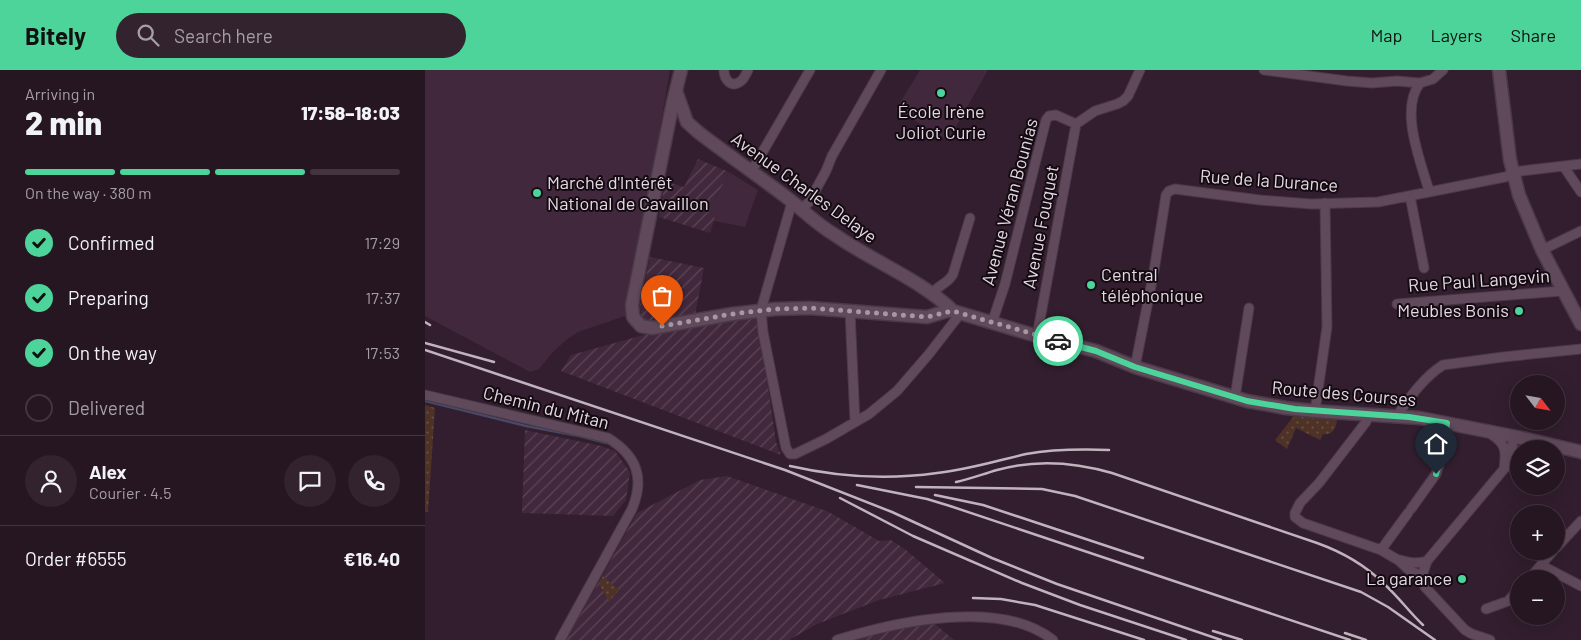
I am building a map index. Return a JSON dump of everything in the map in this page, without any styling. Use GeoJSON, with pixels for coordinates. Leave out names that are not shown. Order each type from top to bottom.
{"type":"FeatureCollection","features":[{"type":"Feature","properties":{"kind":"street"},"geometry":{"type":"LineString","coordinates":[[673,70],[672,82],[675,96],[687,122]]}},
{"type":"Feature","properties":{"kind":"street"},"geometry":{"type":"LineString","coordinates":[[681,70],[632,305],[635,321],[641,326],[652,328],[761,310],[810,308],[927,317],[935,314],[957,312]]}},
{"type":"Feature","properties":{"kind":"street"},"geometry":{"type":"LineString","coordinates":[[724,70],[726,80],[731,84],[735,84],[740,82],[749,70]]}},
{"type":"Feature","properties":{"kind":"street"},"geometry":{"type":"LineString","coordinates":[[751,172],[810,70]]}},
{"type":"Feature","properties":{"kind":"street"},"geometry":{"type":"LineString","coordinates":[[881,70],[832,156],[809,202],[807,205],[796,205],[761,310],[763,332],[788,452],[792,454],[827,439],[869,414],[897,391],[929,354],[957,312]]}},
{"type":"Feature","properties":{"kind":"street"},"geometry":{"type":"LineString","coordinates":[[1076,124],[1095,110],[1123,101],[1128,96],[1140,70]]}},
{"type":"Feature","properties":{"kind":"street"},"geometry":{"type":"LineString","coordinates":[[1264,70],[1372,83],[1397,81],[1421,83],[1433,79],[1443,70]]}},
{"type":"Feature","properties":{"kind":"street"},"geometry":{"type":"LineString","coordinates":[[1499,70],[1504,120],[1513,174],[1519,196],[1542,250],[1581,324]]}},
{"type":"Feature","properties":{"kind":"street"},"geometry":{"type":"LineString","coordinates":[[1421,83],[1413,96],[1411,120],[1429,191]]}},
{"type":"Feature","properties":{"kind":"street","name":"Avenue Véran Bounias"},"geometry":{"type":"LineString","coordinates":[[992,323],[1005,284],[1046,120],[1049,116],[1056,115],[1076,124]]}},
{"type":"Feature","properties":{"kind":"street","name":"Avenue Charles Delaye"},"geometry":{"type":"LineString","coordinates":[[670,117],[687,122],[834,235],[936,296],[957,312]]}},
{"type":"Feature","properties":{"kind":"street","name":"Avenue Fouquet"},"geometry":{"type":"LineString","coordinates":[[1037,336],[1076,124]]}},
{"type":"Feature","properties":{"kind":"street","name":"Rue de la Durance"},"geometry":{"type":"LineString","coordinates":[[1135,367],[1154,271],[1166,195],[1169,191],[1175,189],[1260,200],[1325,203],[1379,202],[1521,171],[1581,164]]}},
{"type":"Feature","properties":{"kind":"street"},"geometry":{"type":"LineString","coordinates":[[1564,167],[1581,192]]}},
{"type":"Feature","properties":{"kind":"street"},"geometry":{"type":"LineString","coordinates":[[1410,196],[1424,268]]}},
{"type":"Feature","properties":{"kind":"street"},"geometry":{"type":"LineString","coordinates":[[1315,411],[1327,327],[1325,203]]}},
{"type":"Feature","properties":{"kind":"street"},"geometry":{"type":"LineString","coordinates":[[935,314],[940,307],[936,296],[941,284],[950,280],[953,274],[970,218]]}},
{"type":"Feature","properties":{"kind":"street"},"geometry":{"type":"LineString","coordinates":[[1542,250],[1581,231]]}},
{"type":"Feature","properties":{"kind":"street","name":"Rue Paul Langevin"},"geometry":{"type":"LineString","coordinates":[[1397,304],[1562,291]]}},
{"type":"Feature","properties":{"kind":"street"},"geometry":{"type":"LineString","coordinates":[[1235,397],[1249,308]]}},
{"type":"Feature","properties":{"kind":"street"},"geometry":{"type":"LineString","coordinates":[[850,311],[855,422]]}},
{"type":"Feature","properties":{"kind":"street","name":"Route des Courses"},"geometry":{"type":"LineString","coordinates":[[957,312],[1096,351],[1135,367],[1235,397],[1272,405],[1315,411],[1397,416],[1447,423],[1529,440]]}},
{"type":"Feature","properties":{"kind":"street"},"geometry":{"type":"LineString","coordinates":[[1397,416],[1425,381],[1436,369],[1443,365],[1581,349]]}},
{"type":"Feature","properties":{"kind":"street","name":"Chemin du Mitan"},"geometry":{"type":"LineString","coordinates":[[425,395],[608,438],[628,454],[638,477],[638,489],[632,509],[560,640]]}},
{"type":"Feature","properties":{"kind":"street"},"geometry":{"type":"LineString","coordinates":[[1369,414],[1366,422],[1319,483],[1300,503],[1295,513],[1295,518],[1303,523],[1381,550],[1398,560],[1409,570],[1422,576]]}},
{"type":"Feature","properties":{"kind":"street"},"geometry":{"type":"LineString","coordinates":[[1381,550],[1436,474],[1443,452],[1447,423]]}},
{"type":"Feature","properties":{"kind":"street"},"geometry":{"type":"LineString","coordinates":[[1486,431],[1501,440],[1505,449],[1506,467]]}},
{"type":"Feature","properties":{"kind":"street"},"geometry":{"type":"LineString","coordinates":[[1506,467],[1511,452],[1513,436]]}},
{"type":"Feature","properties":{"kind":"street","name":"Route des Courses"},"geometry":{"type":"LineString","coordinates":[[1565,448],[1581,452]]}},
{"type":"Feature","properties":{"kind":"street"},"geometry":{"type":"LineString","coordinates":[[1490,640],[1472,634],[1458,624],[1425,588],[1422,576],[1427,561],[1510,462]]}},
{"type":"Feature","properties":{"kind":"street"},"geometry":{"type":"LineString","coordinates":[[1565,538],[1581,521]]}},
{"type":"Feature","properties":{"kind":"street"},"geometry":{"type":"LineString","coordinates":[[1398,560],[1409,563],[1427,561]]}},
{"type":"Feature","properties":{"kind":"street"},"geometry":{"type":"LineString","coordinates":[[1537,570],[1545,560]]}},
{"type":"Feature","properties":{"kind":"street"},"geometry":{"type":"LineString","coordinates":[[1541,565],[1581,586]]}},
{"type":"Feature","properties":{"kind":"street"},"geometry":{"type":"LineString","coordinates":[[1486,609],[1510,599]]}},
{"type":"Feature","properties":{"kind":"street"},"geometry":{"type":"LineString","coordinates":[[837,640],[866,631],[939,617],[978,617],[1022,623],[1035,628],[1053,640]]}},
{"type":"Feature","properties":{"kind":"shaded area","name":"Marché d'Intérêt National de Cavaillon"},"geometry":{"type":"Polygon","coordinates":[[[425,70],[670,70],[628,315],[578,332],[552,353],[539,369],[530,372],[425,316],[425,70]]]}},
{"type":"Feature","properties":{"kind":"shaded area","name":"École Irène Joliot Curie"},"geometry":{"type":"Polygon","coordinates":[[[920,70],[988,70],[948,141],[896,109],[920,70]]]}},
{"type":"Feature","properties":{"kind":"shaded area"},"geometry":{"type":"Polygon","coordinates":[[[698,159],[729,172],[709,212],[715,217],[710,233],[659,217],[665,181],[684,187],[698,159]]]}},
{"type":"Feature","properties":{"kind":"shaded area"},"geometry":{"type":"Polygon","coordinates":[[[729,172],[758,190],[745,227],[714,221],[715,217],[709,212],[729,172]]]}},
{"type":"Feature","properties":{"kind":"shaded area"},"geometry":{"type":"Polygon","coordinates":[[[650,257],[704,268],[695,315],[654,323],[641,317],[640,306],[650,257]]]}},
{"type":"Feature","properties":{"kind":"shaded area"},"geometry":{"type":"Polygon","coordinates":[[[758,316],[776,442],[781,455],[561,371],[571,355],[647,334],[758,316]]]}},
{"type":"Feature","properties":{"kind":"shaded area"},"geometry":{"type":"Polygon","coordinates":[[[425,405],[435,408],[428,512],[425,512],[425,405]]]}},
{"type":"Feature","properties":{"kind":"shaded area"},"geometry":{"type":"Polygon","coordinates":[[[1294,416],[1337,419],[1332,433],[1323,434],[1320,440],[1296,428],[1287,449],[1275,440],[1294,416]]]}},
{"type":"Feature","properties":{"kind":"shaded area"},"geometry":{"type":"Polygon","coordinates":[[[525,430],[601,446],[615,451],[630,472],[626,500],[613,516],[522,513],[525,430]]]}},
{"type":"Feature","properties":{"kind":"shaded area"},"geometry":{"type":"Polygon","coordinates":[[[727,476],[829,512],[879,541],[891,540],[906,550],[945,583],[879,600],[817,624],[789,640],[564,640],[582,612],[637,513],[700,480],[727,476]]]}},
{"type":"Feature","properties":{"kind":"shaded area"},"geometry":{"type":"Polygon","coordinates":[[[603,576],[619,590],[609,602],[599,584],[603,576]]]}},
{"type":"Feature","properties":{"kind":"shaded area"},"geometry":{"type":"Polygon","coordinates":[[[935,624],[954,640],[854,640],[877,633],[935,624]]]}},
{"type":"Feature","properties":{"kind":"waterway"},"geometry":{"type":"LineString","coordinates":[[425,401],[526,426],[607,443]]}},
{"type":"Feature","properties":{"kind":"railway"},"geometry":{"type":"LineString","coordinates":[[425,322],[430,325]]}},
{"type":"Feature","properties":{"kind":"railway"},"geometry":{"type":"LineString","coordinates":[[425,343],[494,362]]}},
{"type":"Feature","properties":{"kind":"railway"},"geometry":{"type":"LineString","coordinates":[[425,350],[785,470],[892,512],[992,558],[1057,584],[1221,640]]}},
{"type":"Feature","properties":{"kind":"railway"},"geometry":{"type":"LineString","coordinates":[[790,466],[826,473],[882,477],[948,472],[1036,452],[1109,450]]}},
{"type":"Feature","properties":{"kind":"railway"},"geometry":{"type":"LineString","coordinates":[[956,482],[997,470],[1041,463],[1069,464],[1112,473],[1335,550],[1360,564],[1376,576],[1423,625]]}},
{"type":"Feature","properties":{"kind":"railway"},"geometry":{"type":"LineString","coordinates":[[857,485],[927,499],[950,506],[1350,640]]}},
{"type":"Feature","properties":{"kind":"railway"},"geometry":{"type":"LineString","coordinates":[[916,487],[1042,489],[1075,496],[1361,592],[1388,607],[1435,640]]}},
{"type":"Feature","properties":{"kind":"railway"},"geometry":{"type":"LineString","coordinates":[[935,495],[983,505],[1143,558]]}},
{"type":"Feature","properties":{"kind":"railway"},"geometry":{"type":"LineString","coordinates":[[840,498],[913,536],[1022,583],[1080,605],[1186,640]]}},
{"type":"Feature","properties":{"kind":"railway"},"geometry":{"type":"LineString","coordinates":[[973,598],[1001,599],[1035,605],[1144,640]]}},
{"type":"Feature","properties":{"kind":"railway"},"geometry":{"type":"LineString","coordinates":[[1213,631],[1242,640]]}},
{"type":"Feature","properties":{"kind":"railway"},"geometry":{"type":"LineString","coordinates":[[1345,633],[1366,640]]}},
{"type":"Feature","properties":{"kind":"way so far"},"geometry":{"type":"LineString","coordinates":[[662,326],[775,309],[810,308],[927,317],[953,311],[1058,341]]}},
{"type":"Feature","properties":{"kind":"place","name":"École Irène Joliot Curie"},"geometry":{"type":"Point","coordinates":[941,93]}},
{"type":"Feature","properties":{"kind":"place","name":"Marché d'Intérêt National de Cavaillon"},"geometry":{"type":"Point","coordinates":[537,193]}},
{"type":"Feature","properties":{"kind":"place","name":"Central téléphonique"},"geometry":{"type":"Point","coordinates":[1091,285]}},
{"type":"Feature","properties":{"kind":"place","name":"Meubles Bonis"},"geometry":{"type":"Point","coordinates":[1519,311]}},
{"type":"Feature","properties":{"kind":"place","name":"La garance"},"geometry":{"type":"Point","coordinates":[1462,579]}},
{"type":"Feature","properties":{"kind":"route"},"geometry":{"type":"LineString","coordinates":[[1058,341],[1096,351],[1135,367],[1247,401],[1295,409],[1421,418],[1447,423],[1443,452],[1436,474]]}}]}
